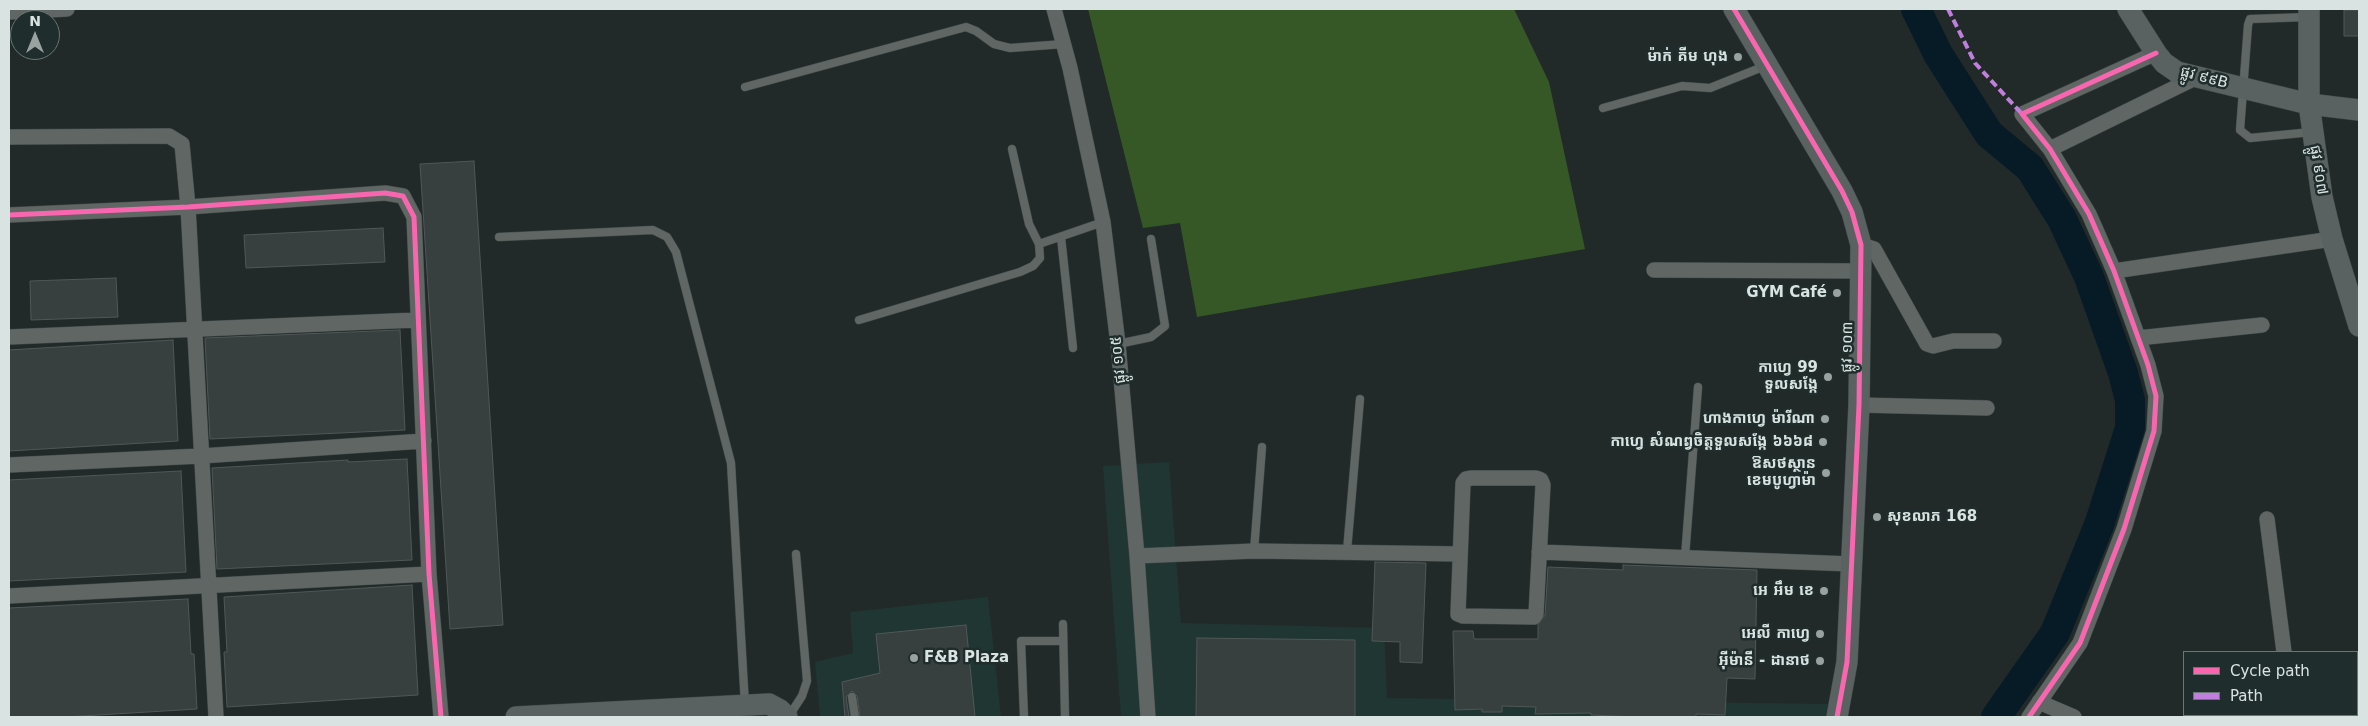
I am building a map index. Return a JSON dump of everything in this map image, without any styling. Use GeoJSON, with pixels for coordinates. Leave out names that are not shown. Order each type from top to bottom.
{"type":"FeatureCollection","features":[{"type":"Feature","properties":{"kind":"street"},"geometry":{"type":"LineString","coordinates":[[9,12],[68,9]]}},
{"type":"Feature","properties":{"kind":"street","name":"ផ្លូវ ១០៥"},"geometry":{"type":"LineString","coordinates":[[1054,9],[1064,44],[1103,222],[1118,344],[1137,556],[1148,717]]}},
{"type":"Feature","properties":{"kind":"street","name":"ផ្លូវ ១០៣"},"geometry":{"type":"LineString","coordinates":[[1734,9],[1842,191],[1852,212],[1861,245],[1859,405],[1847,662],[1837,717]]}},
{"type":"Feature","properties":{"kind":"street","name":"ផ្លូវ ៩៩B"},"geometry":{"type":"LineString","coordinates":[[2128,9],[2156,53],[2164,63],[2177,72],[2195,78],[2309,104],[2359,110]]}},
{"type":"Feature","properties":{"kind":"street","name":"ផ្លូវ ៩០៧"},"geometry":{"type":"LineString","coordinates":[[2309,13],[2309,104],[2322,197],[2332,239],[2359,326]]}},
{"type":"Feature","properties":{"kind":"street"},"geometry":{"type":"LineString","coordinates":[[2029,717],[2080,643],[2124,529],[2154,431],[2156,396],[2114,271],[2089,214],[2050,149],[2022,114],[2156,53]]}},
{"type":"Feature","properties":{"kind":"street"},"geometry":{"type":"LineString","coordinates":[[2050,149],[2195,78]]}},
{"type":"Feature","properties":{"kind":"street"},"geometry":{"type":"LineString","coordinates":[[9,137],[169,136],[182,144],[188,208],[216,717]]}},
{"type":"Feature","properties":{"kind":"street"},"geometry":{"type":"LineString","coordinates":[[9,215],[188,208],[385,193],[402,196],[414,217],[429,574],[441,717]]}},
{"type":"Feature","properties":{"kind":"street"},"geometry":{"type":"LineString","coordinates":[[2114,271],[2332,239]]}},
{"type":"Feature","properties":{"kind":"street"},"geometry":{"type":"LineString","coordinates":[[1861,245],[1874,249],[1927,344],[1934,346],[1953,341],[1994,340]]}},
{"type":"Feature","properties":{"kind":"street"},"geometry":{"type":"LineString","coordinates":[[1654,270],[1861,271]]}},
{"type":"Feature","properties":{"kind":"street"},"geometry":{"type":"LineString","coordinates":[[9,337],[417,320]]}},
{"type":"Feature","properties":{"kind":"street"},"geometry":{"type":"LineString","coordinates":[[2138,338],[2262,325]]}},
{"type":"Feature","properties":{"kind":"street"},"geometry":{"type":"LineString","coordinates":[[1859,405],[1988,408]]}},
{"type":"Feature","properties":{"kind":"street"},"geometry":{"type":"LineString","coordinates":[[9,465],[201,456],[424,441]]}},
{"type":"Feature","properties":{"kind":"street"},"geometry":{"type":"LineString","coordinates":[[1536,478],[1541,480],[1543,485],[1539,552],[1536,614],[1534,617],[1528,619],[1463,616],[1458,614],[1463,483],[1466,479],[1536,478]]}},
{"type":"Feature","properties":{"kind":"street"},"geometry":{"type":"LineString","coordinates":[[2267,519],[2284,651]]}},
{"type":"Feature","properties":{"kind":"street"},"geometry":{"type":"LineString","coordinates":[[1137,556],[1254,551],[1460,554]]}},
{"type":"Feature","properties":{"kind":"street"},"geometry":{"type":"LineString","coordinates":[[1539,552],[1851,564]]}},
{"type":"Feature","properties":{"kind":"street"},"geometry":{"type":"LineString","coordinates":[[9,596],[429,574]]}},
{"type":"Feature","properties":{"kind":"street"},"geometry":{"type":"LineString","coordinates":[[2039,702],[2074,717]]}},
{"type":"Feature","properties":{"kind":"street"},"geometry":{"type":"LineString","coordinates":[[516,717],[769,704],[780,710],[787,717]]}},
{"type":"Feature","properties":{"kind":"lane"},"geometry":{"type":"LineString","coordinates":[[2309,13],[2250,19],[2240,130],[2250,138],[2312,132]]}},
{"type":"Feature","properties":{"kind":"lane"},"geometry":{"type":"LineString","coordinates":[[745,87],[966,27],[976,31],[994,44],[1010,48],[1064,44]]}},
{"type":"Feature","properties":{"kind":"lane"},"geometry":{"type":"LineString","coordinates":[[1603,108],[1682,86],[1710,88],[1767,65]]}},
{"type":"Feature","properties":{"kind":"lane"},"geometry":{"type":"LineString","coordinates":[[859,320],[1020,272],[1033,266],[1040,258],[1039,244],[1029,224],[1012,149]]}},
{"type":"Feature","properties":{"kind":"lane"},"geometry":{"type":"LineString","coordinates":[[1039,244],[1103,222]]}},
{"type":"Feature","properties":{"kind":"lane"},"geometry":{"type":"LineString","coordinates":[[499,236],[653,230],[667,236],[676,252],[731,463],[745,705]]}},
{"type":"Feature","properties":{"kind":"lane"},"geometry":{"type":"LineString","coordinates":[[1061,237],[1073,348]]}},
{"type":"Feature","properties":{"kind":"lane"},"geometry":{"type":"LineString","coordinates":[[1118,344],[1152,337],[1165,326],[1152,239]]}},
{"type":"Feature","properties":{"kind":"lane"},"geometry":{"type":"LineString","coordinates":[[1685,557],[1698,387]]}},
{"type":"Feature","properties":{"kind":"lane"},"geometry":{"type":"LineString","coordinates":[[1348,551],[1360,399]]}},
{"type":"Feature","properties":{"kind":"lane"},"geometry":{"type":"LineString","coordinates":[[1254,551],[1262,446]]}},
{"type":"Feature","properties":{"kind":"lane"},"geometry":{"type":"LineString","coordinates":[[787,717],[802,696],[807,681],[796,554]]}},
{"type":"Feature","properties":{"kind":"lane"},"geometry":{"type":"LineString","coordinates":[[1063,624],[1065,717]]}},
{"type":"Feature","properties":{"kind":"lane"},"geometry":{"type":"LineString","coordinates":[[1024,717],[1021,641],[1063,641]]}},
{"type":"Feature","properties":{"kind":"lane"},"geometry":{"type":"LineString","coordinates":[[852,697],[855,717]]}},
{"type":"Feature","properties":{"kind":"shaded area"},"geometry":{"type":"Polygon","coordinates":[[[1169,462],[1181,623],[1384,628],[1387,698],[1828,704],[1826,717],[1121,717],[1103,466],[1169,462]]]}},
{"type":"Feature","properties":{"kind":"shaded area","name":"F&B Plaza"},"geometry":{"type":"Polygon","coordinates":[[[988,597],[1001,717],[820,717],[815,662],[853,653],[850,612],[988,597]]]}},
{"type":"Feature","properties":{"kind":"green space"},"geometry":{"type":"Polygon","coordinates":[[[1088,9],[1514,9],[1549,82],[1585,249],[1197,317],[1180,223],[1143,228],[1088,9]]]}},
{"type":"Feature","properties":{"kind":"building"},"geometry":{"type":"Polygon","coordinates":[[[2344,10],[2359,10],[2359,36],[2344,36],[2344,10]]]}},
{"type":"Feature","properties":{"kind":"building"},"geometry":{"type":"Polygon","coordinates":[[[474,161],[503,625],[450,629],[420,164],[474,161]]]}},
{"type":"Feature","properties":{"kind":"building"},"geometry":{"type":"Polygon","coordinates":[[[383,228],[385,262],[246,268],[244,235],[383,228]]]}},
{"type":"Feature","properties":{"kind":"building"},"geometry":{"type":"Polygon","coordinates":[[[116,278],[118,317],[31,320],[30,281],[116,278]]]}},
{"type":"Feature","properties":{"kind":"building"},"geometry":{"type":"Polygon","coordinates":[[[400,330],[405,430],[210,439],[205,338],[400,330]]]}},
{"type":"Feature","properties":{"kind":"building"},"geometry":{"type":"Polygon","coordinates":[[[173,340],[178,441],[9,451],[9,350],[173,340]]]}},
{"type":"Feature","properties":{"kind":"building"},"geometry":{"type":"Polygon","coordinates":[[[407,459],[412,560],[217,569],[212,468],[348,460],[348,462],[407,459]]]}},
{"type":"Feature","properties":{"kind":"building"},"geometry":{"type":"Polygon","coordinates":[[[181,471],[186,572],[9,581],[9,480],[181,471]]]}},
{"type":"Feature","properties":{"kind":"building"},"geometry":{"type":"Polygon","coordinates":[[[1375,562],[1426,563],[1422,663],[1400,662],[1400,642],[1372,641],[1375,562]]]}},
{"type":"Feature","properties":{"kind":"building"},"geometry":{"type":"Polygon","coordinates":[[[1623,565],[1757,570],[1755,679],[1727,678],[1725,715],[1696,714],[1696,717],[1637,717],[1591,715],[1591,713],[1535,714],[1536,707],[1502,706],[1502,712],[1482,712],[1482,709],[1455,710],[1453,631],[1473,631],[1474,639],[1538,639],[1538,625],[1545,615],[1548,567],[1623,570],[1623,565]]]}},
{"type":"Feature","properties":{"kind":"building"},"geometry":{"type":"Polygon","coordinates":[[[412,585],[418,695],[227,707],[224,597],[412,585]]]}},
{"type":"Feature","properties":{"kind":"building"},"geometry":{"type":"Polygon","coordinates":[[[188,599],[197,709],[65,717],[9,717],[9,608],[188,599]]]}},
{"type":"Feature","properties":{"kind":"building"},"geometry":{"type":"Polygon","coordinates":[[[966,625],[975,717],[860,717],[857,696],[852,691],[846,697],[849,717],[845,717],[842,682],[880,673],[876,634],[966,625]]]}},
{"type":"Feature","properties":{"kind":"building"},"geometry":{"type":"Polygon","coordinates":[[[1197,638],[1355,640],[1355,717],[1196,717],[1197,638]]]}},
{"type":"Feature","properties":{"kind":"waterway"},"geometry":{"type":"LineString","coordinates":[[1916,9],[1938,54],[1989,134],[2030,168],[2062,219],[2089,277],[2123,373],[2130,400],[2130,428],[2099,525],[2055,633],[1996,717]]}},
{"type":"Feature","properties":{"kind":"marked path"},"geometry":{"type":"LineString","coordinates":[[1948,9],[1975,63],[2022,114]]}},
{"type":"Feature","properties":{"kind":"cycle path"},"geometry":{"type":"LineString","coordinates":[[1734,9],[1842,191],[1852,212],[1861,245],[1859,405],[1847,662],[1837,717]]}},
{"type":"Feature","properties":{"kind":"cycle path"},"geometry":{"type":"LineString","coordinates":[[2029,717],[2080,643],[2124,529],[2154,431],[2156,396],[2148,365],[2114,271],[2089,214],[2050,149],[2022,114],[2156,53]]}},
{"type":"Feature","properties":{"kind":"cycle path"},"geometry":{"type":"LineString","coordinates":[[9,215],[188,207],[385,193],[403,196],[414,217],[429,574],[441,717]]}},
{"type":"Feature","properties":{"kind":"place","name":"ម៉ាក់ គីម ហុង"},"geometry":{"type":"Point","coordinates":[1738,57]}},
{"type":"Feature","properties":{"kind":"place","name":"GYM Café"},"geometry":{"type":"Point","coordinates":[1837,293]}},
{"type":"Feature","properties":{"kind":"place","name":"កាហ្វេ 99 ទួលសង្កែ"},"geometry":{"type":"Point","coordinates":[1828,377]}},
{"type":"Feature","properties":{"kind":"place","name":"ហាងកាហ្វេ ម៉ារីណា"},"geometry":{"type":"Point","coordinates":[1825,419]}},
{"type":"Feature","properties":{"kind":"place","name":"កាហ្វេ សំណព្វចិត្តទួលសង្កែ ៦៦៦៨"},"geometry":{"type":"Point","coordinates":[1823,442]}},
{"type":"Feature","properties":{"kind":"place","name":"ឱសថស្ថាន ខេមបូហ្វាម៉ា"},"geometry":{"type":"Point","coordinates":[1826,473]}},
{"type":"Feature","properties":{"kind":"place","name":"សុខលាភ 168"},"geometry":{"type":"Point","coordinates":[1877,517]}},
{"type":"Feature","properties":{"kind":"place","name":"អេ អឹម ខេ"},"geometry":{"type":"Point","coordinates":[1824,591]}},
{"type":"Feature","properties":{"kind":"place","name":"អេលី កាហ្វេ"},"geometry":{"type":"Point","coordinates":[1820,634]}},
{"type":"Feature","properties":{"kind":"place","name":"F&B Plaza"},"geometry":{"type":"Point","coordinates":[914,658]}},
{"type":"Feature","properties":{"kind":"place","name":"អ៊ីម៉ានី - ដានាថ"},"geometry":{"type":"Point","coordinates":[1820,661]}}]}
